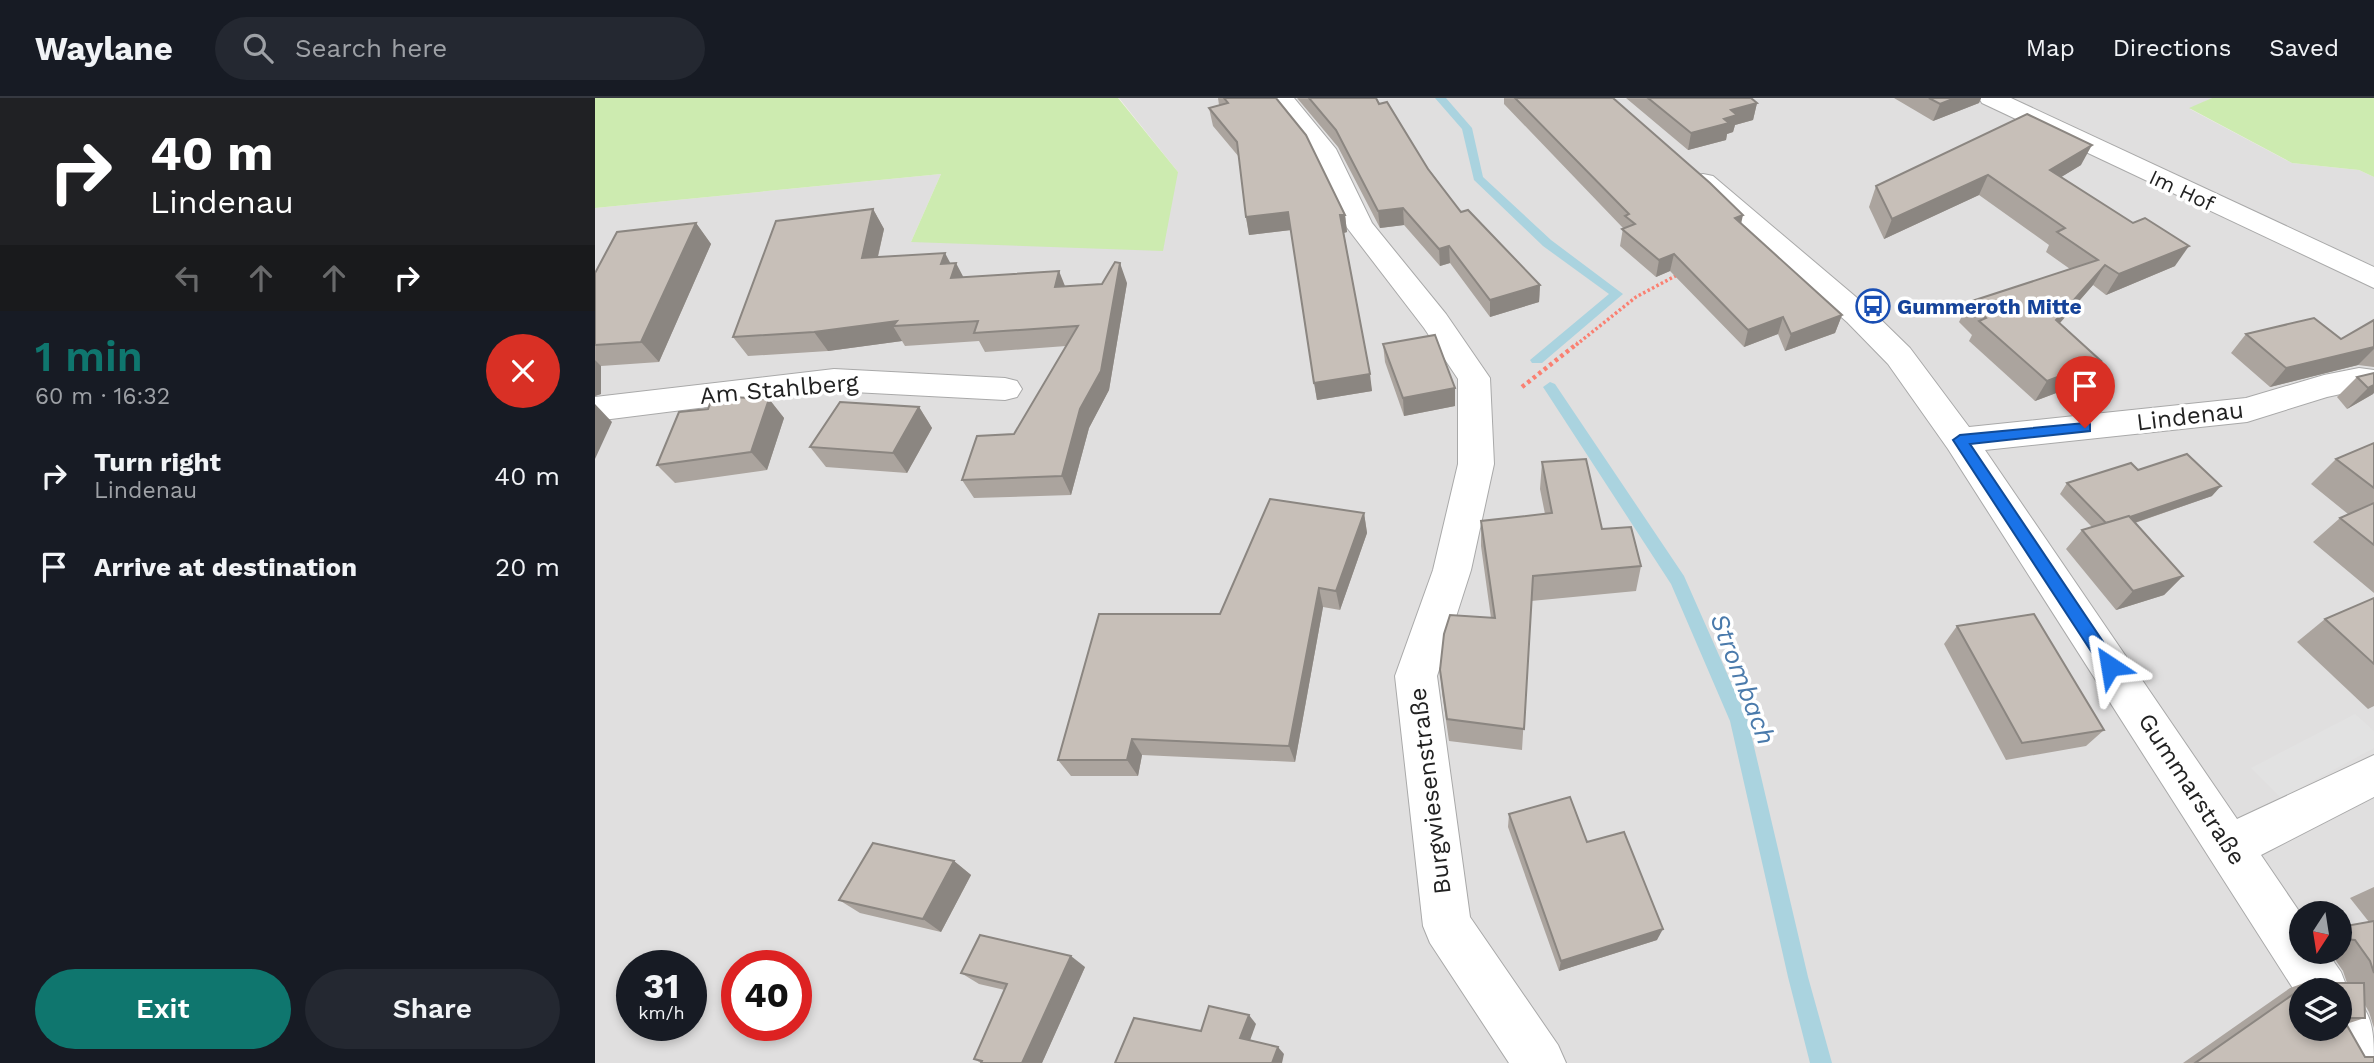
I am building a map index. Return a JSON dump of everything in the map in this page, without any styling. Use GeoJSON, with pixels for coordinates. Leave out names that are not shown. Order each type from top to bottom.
{"type":"FeatureCollection","features":[{"type":"Feature","properties":{"kind":"street","name":"Burgwiesenstraße"},"geometry":{"type":"LineString","coordinates":[[1282,98],[1322,149],[1359,225],[1435,321],[1474,378],[1476,464],[1452,570],[1416,676],[1447,926],[1541,1063]]}},
{"type":"Feature","properties":{"kind":"street","name":"Im Hof"},"geometry":{"type":"LineString","coordinates":[[1991,98],[2374,279]]}},
{"type":"Feature","properties":{"kind":"street","name":"Gummarstraße"},"geometry":{"type":"LineString","coordinates":[[1678,160],[1858,315],[1899,356],[1960,440],[2315,978]]}},
{"type":"Feature","properties":{"kind":"street","name":"Lindenau"},"geometry":{"type":"LineString","coordinates":[[1960,440],[2247,410],[2324,386],[2359,379],[2374,381]]}},
{"type":"Feature","properties":{"kind":"street","name":"Am Stahlberg"},"geometry":{"type":"LineString","coordinates":[[595,409],[834,380],[1005,389]]}},
{"type":"Feature","properties":{"kind":"street"},"geometry":{"type":"LineString","coordinates":[[2230,846],[2374,775]]}},
{"type":"Feature","properties":{"kind":"street"},"geometry":{"type":"LineString","coordinates":[[2352,1036],[2369,1063]]}},
{"type":"Feature","properties":{"kind":"path"},"geometry":{"type":"LineString","coordinates":[[1522,387],[1634,297],[1658,282],[1683,272]]}},
{"type":"Feature","properties":{"kind":"shaded area"},"geometry":{"type":"Polygon","coordinates":[[[1119,98],[2212,98],[2190,109],[2292,163],[2359,170],[2374,177],[2374,1063],[595,1063],[595,208],[941,174],[911,242],[1178,172],[1119,98]]]}},
{"type":"Feature","properties":{"kind":"shaded area"},"geometry":{"type":"Polygon","coordinates":[[[2355,714],[2374,731],[2374,748],[2281,798],[2251,768],[2355,714]]]}},
{"type":"Feature","properties":{"kind":"green space"},"geometry":{"type":"Polygon","coordinates":[[[595,98],[1118,98],[1178,172],[1163,251],[911,242],[941,174],[595,208],[595,98]]]}},
{"type":"Feature","properties":{"kind":"green space"},"geometry":{"type":"Polygon","coordinates":[[[2212,98],[2374,98],[2374,177],[2359,170],[2292,163],[2189,108],[2212,98]]]}},
{"type":"Feature","properties":{"kind":"building"},"geometry":{"type":"Polygon","coordinates":[[[1224,98],[1276,98],[1306,135],[1345,215],[1340,215],[1370,374],[1314,383],[1288,212],[1246,217],[1237,142],[1209,108],[1228,103],[1224,98]]]}},
{"type":"Feature","properties":{"kind":"building"},"geometry":{"type":"Polygon","coordinates":[[[1309,98],[1376,98],[1379,104],[1387,102],[1428,169],[1461,212],[1468,210],[1540,285],[1490,300],[1449,246],[1439,249],[1403,208],[1378,211],[1336,130],[1309,98]]]}},
{"type":"Feature","properties":{"kind":"building"},"geometry":{"type":"Polygon","coordinates":[[[1515,98],[1613,98],[1710,183],[1743,215],[1735,218],[1842,315],[1791,334],[1783,317],[1748,330],[1674,254],[1659,260],[1622,229],[1635,224],[1625,216],[1629,214],[1515,98]]]}},
{"type":"Feature","properties":{"kind":"building"},"geometry":{"type":"Polygon","coordinates":[[[1648,98],[1751,98],[1757,103],[1731,110],[1737,115],[1724,119],[1729,123],[1691,133],[1648,98]]]}},
{"type":"Feature","properties":{"kind":"building"},"geometry":{"type":"Polygon","coordinates":[[[1929,98],[1955,98],[1940,104],[1929,98]]]}},
{"type":"Feature","properties":{"kind":"building"},"geometry":{"type":"Polygon","coordinates":[[[2027,114],[2092,145],[2050,170],[2133,223],[2145,218],[2189,246],[2119,274],[2105,265],[2056,320],[2101,361],[2047,381],[1979,321],[1986,318],[1969,302],[2098,260],[2057,232],[2065,228],[1988,175],[1892,219],[1876,186],[2027,114]]]}},
{"type":"Feature","properties":{"kind":"building"},"geometry":{"type":"Polygon","coordinates":[[[873,209],[862,258],[945,253],[941,264],[956,263],[951,278],[1059,271],[1055,287],[1102,284],[1115,262],[1120,263],[1101,371],[1080,409],[1062,476],[962,480],[977,436],[1014,434],[1078,326],[974,333],[978,321],[893,326],[897,321],[814,332],[733,337],[776,221],[873,209]]]}},
{"type":"Feature","properties":{"kind":"building"},"geometry":{"type":"Polygon","coordinates":[[[696,223],[641,342],[595,345],[595,273],[617,232],[696,223]]]}},
{"type":"Feature","properties":{"kind":"building"},"geometry":{"type":"Polygon","coordinates":[[[2314,318],[2341,339],[2374,320],[2374,347],[2286,368],[2246,334],[2314,318]]]}},
{"type":"Feature","properties":{"kind":"building"},"geometry":{"type":"Polygon","coordinates":[[[1435,335],[1455,388],[1403,398],[1383,344],[1435,335]]]}},
{"type":"Feature","properties":{"kind":"building"},"geometry":{"type":"Polygon","coordinates":[[[2374,373],[2374,385],[2368,388],[2357,377],[2374,373]]]}},
{"type":"Feature","properties":{"kind":"building"},"geometry":{"type":"Polygon","coordinates":[[[713,396],[769,399],[751,452],[657,465],[679,412],[708,409],[713,396]]]}},
{"type":"Feature","properties":{"kind":"building"},"geometry":{"type":"Polygon","coordinates":[[[840,402],[919,407],[893,453],[810,447],[840,402]]]}},
{"type":"Feature","properties":{"kind":"building"},"geometry":{"type":"Polygon","coordinates":[[[2374,443],[2374,488],[2336,459],[2374,443]]]}},
{"type":"Feature","properties":{"kind":"building"},"geometry":{"type":"Polygon","coordinates":[[[2187,454],[2221,486],[2106,523],[2067,483],[2131,463],[2138,470],[2187,454]]]}},
{"type":"Feature","properties":{"kind":"building"},"geometry":{"type":"Polygon","coordinates":[[[1586,459],[1602,529],[1631,527],[1641,566],[1533,576],[1524,729],[1447,719],[1440,670],[1444,634],[1450,615],[1495,618],[1481,521],[1552,513],[1542,462],[1586,459]]]}},
{"type":"Feature","properties":{"kind":"building"},"geometry":{"type":"Polygon","coordinates":[[[1270,499],[1364,513],[1336,591],[1319,588],[1289,746],[1132,739],[1127,760],[1058,760],[1099,614],[1220,614],[1270,499]]]}},
{"type":"Feature","properties":{"kind":"building"},"geometry":{"type":"Polygon","coordinates":[[[2374,503],[2374,545],[2340,518],[2374,503]]]}},
{"type":"Feature","properties":{"kind":"building"},"geometry":{"type":"Polygon","coordinates":[[[2129,516],[2183,576],[2133,591],[2082,530],[2129,516]]]}},
{"type":"Feature","properties":{"kind":"building"},"geometry":{"type":"Polygon","coordinates":[[[2374,598],[2374,664],[2325,619],[2374,598]]]}},
{"type":"Feature","properties":{"kind":"building"},"geometry":{"type":"Polygon","coordinates":[[[2034,614],[2104,730],[2022,743],[1957,626],[2034,614]]]}},
{"type":"Feature","properties":{"kind":"building"},"geometry":{"type":"Polygon","coordinates":[[[1570,797],[1587,842],[1624,832],[1663,929],[1561,961],[1509,814],[1570,797]]]}},
{"type":"Feature","properties":{"kind":"building"},"geometry":{"type":"Polygon","coordinates":[[[873,843],[954,861],[923,919],[839,900],[873,843]]]}},
{"type":"Feature","properties":{"kind":"building"},"geometry":{"type":"Polygon","coordinates":[[[2374,921],[2374,973],[2370,961],[2355,940],[2352,940],[2352,925],[2374,921]]]}},
{"type":"Feature","properties":{"kind":"building"},"geometry":{"type":"Polygon","coordinates":[[[980,935],[1071,956],[1022,1063],[981,1063],[982,1061],[974,1059],[1007,984],[961,973],[980,935]]]}},
{"type":"Feature","properties":{"kind":"building"},"geometry":{"type":"Polygon","coordinates":[[[2352,983],[2364,983],[2365,1018],[2352,1018],[2352,983]]]}},
{"type":"Feature","properties":{"kind":"building"},"geometry":{"type":"Polygon","coordinates":[[[2289,997],[2289,1041],[2352,1041],[2352,1034],[2365,1057],[2374,1057],[2374,1063],[2195,1063],[2289,997]]]}},
{"type":"Feature","properties":{"kind":"building"},"geometry":{"type":"Polygon","coordinates":[[[1209,1006],[1249,1015],[1240,1038],[1278,1047],[1272,1063],[1115,1063],[1134,1018],[1201,1031],[1209,1006]]]}},
{"type":"Feature","properties":{"kind":"waterway","name":"Strombach"},"geometry":{"type":"LineString","coordinates":[[1440,98],[1467,128],[1478,178],[1547,243],[1617,294],[1537,360]]}},
{"type":"Feature","properties":{"kind":"waterway","name":"Strombach"},"geometry":{"type":"LineString","coordinates":[[1550,387],[1678,581],[1739,721],[1798,977],[1821,1063]]}},
{"type":"Feature","properties":{"kind":"place","name":"Gummeroth Mitte"},"geometry":{"type":"Point","coordinates":[1873,306]}},
{"type":"Feature","properties":{"kind":"route"},"geometry":{"type":"LineString","coordinates":[[2085,428],[1960,440],[2110,666]]}}]}
